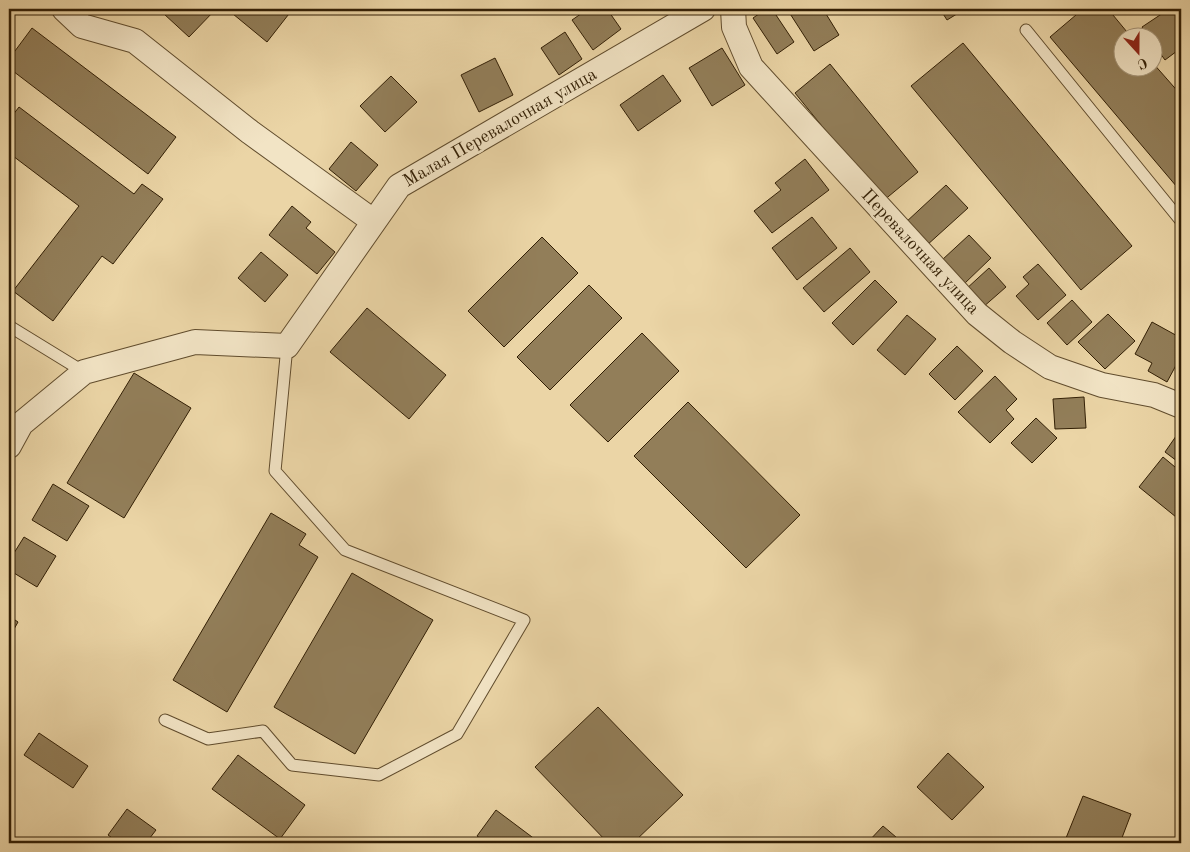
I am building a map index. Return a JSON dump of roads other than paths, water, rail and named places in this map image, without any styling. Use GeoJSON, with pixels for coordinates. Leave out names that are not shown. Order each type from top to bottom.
{"type":"FeatureCollection","features":[{"type":"Feature","properties":{"kind":"street"},"geometry":{"type":"LineString","coordinates":[[64,9],[82,26],[135,41],[250,132],[373,220]]}},
{"type":"Feature","properties":{"kind":"street","name":"Малая Перевалочная улица"},"geometry":{"type":"LineString","coordinates":[[287,346],[373,220],[399,186],[703,9]]}},
{"type":"Feature","properties":{"kind":"street","name":"Перевалочная улица"},"geometry":{"type":"LineString","coordinates":[[733,9],[734,27],[751,67],[977,314],[1012,342],[1050,367],[1102,384],[1154,395],[1181,406]]}},
{"type":"Feature","properties":{"kind":"street"},"geometry":{"type":"LineString","coordinates":[[9,446],[21,424],[84,372],[195,342],[287,346]]}},
{"type":"Feature","properties":{"kind":"lane"},"geometry":{"type":"LineString","coordinates":[[1026,30],[1181,221]]}},
{"type":"Feature","properties":{"kind":"lane"},"geometry":{"type":"LineString","coordinates":[[9,326],[84,372]]}},
{"type":"Feature","properties":{"kind":"lane"},"geometry":{"type":"LineString","coordinates":[[165,720],[208,739],[262,731],[292,765],[379,775],[457,734],[524,620],[345,550],[275,471],[287,346]]}}]}
